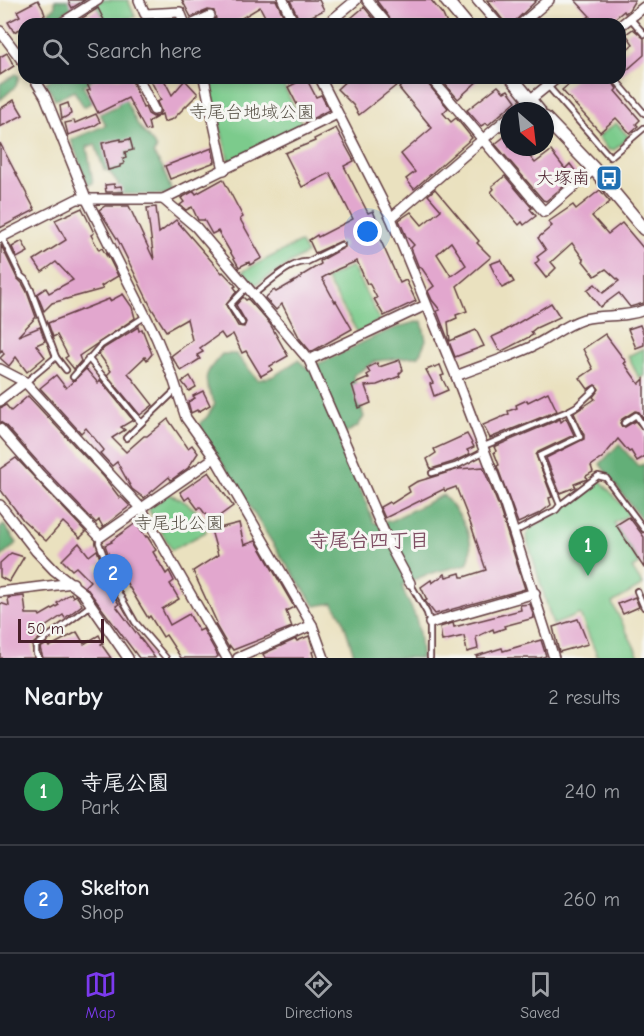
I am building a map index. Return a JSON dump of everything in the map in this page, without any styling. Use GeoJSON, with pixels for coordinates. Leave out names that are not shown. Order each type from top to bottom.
{"type":"FeatureCollection","features":[{"type":"Feature","properties":{"kind":"street"},"geometry":{"type":"LineString","coordinates":[[70,18],[98,0]]}},
{"type":"Feature","properties":{"kind":"street"},"geometry":{"type":"LineString","coordinates":[[139,0],[145,14],[150,18]]}},
{"type":"Feature","properties":{"kind":"street"},"geometry":{"type":"LineString","coordinates":[[283,0],[291,18]]}},
{"type":"Feature","properties":{"kind":"street"},"geometry":{"type":"LineString","coordinates":[[334,18],[356,0]]}},
{"type":"Feature","properties":{"kind":"street"},"geometry":{"type":"LineString","coordinates":[[368,0],[382,18]]}},
{"type":"Feature","properties":{"kind":"street"},"geometry":{"type":"LineString","coordinates":[[446,0],[461,18]]}},
{"type":"Feature","properties":{"kind":"street"},"geometry":{"type":"LineString","coordinates":[[477,0],[493,18]]}},
{"type":"Feature","properties":{"kind":"street"},"geometry":{"type":"LineString","coordinates":[[527,18],[549,0]]}},
{"type":"Feature","properties":{"kind":"street"},"geometry":{"type":"LineString","coordinates":[[626,21],[644,7]]}},
{"type":"Feature","properties":{"kind":"street"},"geometry":{"type":"LineString","coordinates":[[155,18],[180,12],[182,18]]}},
{"type":"Feature","properties":{"kind":"street"},"geometry":{"type":"LineString","coordinates":[[204,18],[210,15]]}},
{"type":"Feature","properties":{"kind":"street"},"geometry":{"type":"LineString","coordinates":[[0,31],[18,48]]}},
{"type":"Feature","properties":{"kind":"street"},"geometry":{"type":"LineString","coordinates":[[39,84],[86,198],[146,316],[171,372],[186,418],[214,458],[312,625],[324,658]]}},
{"type":"Feature","properties":{"kind":"street"},"geometry":{"type":"LineString","coordinates":[[141,84],[154,110]]}},
{"type":"Feature","properties":{"kind":"street"},"geometry":{"type":"LineString","coordinates":[[205,84],[224,170]]}},
{"type":"Feature","properties":{"kind":"street"},"geometry":{"type":"LineString","coordinates":[[323,84],[391,218],[456,376],[514,532],[554,658]]}},
{"type":"Feature","properties":{"kind":"street"},"geometry":{"type":"LineString","coordinates":[[436,84],[544,212],[594,169]]}},
{"type":"Feature","properties":{"kind":"street"},"geometry":{"type":"LineString","coordinates":[[517,84],[532,102]]}},
{"type":"Feature","properties":{"kind":"street"},"geometry":{"type":"LineString","coordinates":[[526,102],[542,84]]}},
{"type":"Feature","properties":{"kind":"street"},"geometry":{"type":"LineString","coordinates":[[1,237],[77,199],[163,199],[338,114]]}},
{"type":"Feature","properties":{"kind":"street"},"geometry":{"type":"LineString","coordinates":[[391,218],[500,125]]}},
{"type":"Feature","properties":{"kind":"street"},"geometry":{"type":"LineString","coordinates":[[554,127],[594,169],[644,229]]}},
{"type":"Feature","properties":{"kind":"street"},"geometry":{"type":"LineString","coordinates":[[163,199],[196,227],[309,360],[390,546],[410,583]]}},
{"type":"Feature","properties":{"kind":"street"},"geometry":{"type":"LineString","coordinates":[[309,360],[426,306]]}},
{"type":"Feature","properties":{"kind":"street"},"geometry":{"type":"LineString","coordinates":[[456,376],[532,347],[557,331],[584,319],[633,315],[644,310]]}},
{"type":"Feature","properties":{"kind":"street"},"geometry":{"type":"LineString","coordinates":[[0,369],[25,382],[141,508],[227,658]]}},
{"type":"Feature","properties":{"kind":"street"},"geometry":{"type":"LineString","coordinates":[[0,401],[25,382]]}},
{"type":"Feature","properties":{"kind":"street"},"geometry":{"type":"LineString","coordinates":[[0,429],[40,475],[100,537],[214,458]]}},
{"type":"Feature","properties":{"kind":"street"},"geometry":{"type":"LineString","coordinates":[[0,505],[36,551],[54,570],[83,593],[128,658]]}},
{"type":"Feature","properties":{"kind":"street"},"geometry":{"type":"LineString","coordinates":[[0,592],[73,583]]}},
{"type":"Feature","properties":{"kind":"street"},"geometry":{"type":"LineString","coordinates":[[430,623],[535,593]]}},
{"type":"Feature","properties":{"kind":"street"},"geometry":{"type":"LineString","coordinates":[[238,658],[312,625]]}},
{"type":"Feature","properties":{"kind":"lane"},"geometry":{"type":"LineString","coordinates":[[630,18],[644,34]]}},
{"type":"Feature","properties":{"kind":"lane"},"geometry":{"type":"LineString","coordinates":[[546,84],[610,157],[644,128]]}},
{"type":"Feature","properties":{"kind":"lane"},"geometry":{"type":"LineString","coordinates":[[619,84],[644,113]]}},
{"type":"Feature","properties":{"kind":"lane"},"geometry":{"type":"LineString","coordinates":[[1,237],[21,276],[31,290],[56,357],[66,370]]}},
{"type":"Feature","properties":{"kind":"lane"},"geometry":{"type":"LineString","coordinates":[[242,323],[230,305],[301,261],[307,262],[341,245]]}},
{"type":"Feature","properties":{"kind":"lane"},"geometry":{"type":"LineString","coordinates":[[73,377],[88,358],[114,335],[146,316]]}},
{"type":"Feature","properties":{"kind":"lane"},"geometry":{"type":"LineString","coordinates":[[25,382],[56,357]]}},
{"type":"Feature","properties":{"kind":"lane"},"geometry":{"type":"LineString","coordinates":[[88,358],[141,423]]}},
{"type":"Feature","properties":{"kind":"lane"},"geometry":{"type":"LineString","coordinates":[[432,473],[456,466],[484,449],[568,411],[577,406],[595,389]]}},
{"type":"Feature","properties":{"kind":"lane"},"geometry":{"type":"LineString","coordinates":[[126,438],[176,390]]}},
{"type":"Feature","properties":{"kind":"lane"},"geometry":{"type":"LineString","coordinates":[[560,505],[540,456],[580,437],[568,411]]}},
{"type":"Feature","properties":{"kind":"lane"},"geometry":{"type":"LineString","coordinates":[[624,423],[636,415],[644,428]]}},
{"type":"Feature","properties":{"kind":"lane"},"geometry":{"type":"LineString","coordinates":[[514,532],[556,510],[598,476],[606,478],[644,529]]}},
{"type":"Feature","properties":{"kind":"lane"},"geometry":{"type":"LineString","coordinates":[[100,537],[99,543],[118,592],[135,622],[166,658]]}},
{"type":"Feature","properties":{"kind":"lane"},"geometry":{"type":"LineString","coordinates":[[410,583],[430,623],[430,658]]}},
{"type":"Feature","properties":{"kind":"lane"},"geometry":{"type":"LineString","coordinates":[[637,591],[644,607]]}},
{"type":"Feature","properties":{"kind":"lane"},"geometry":{"type":"LineString","coordinates":[[39,658],[36,645],[92,605]]}},
{"type":"Feature","properties":{"kind":"green space"},"geometry":{"type":"Polygon","coordinates":[[[55,0],[88,0],[66,11],[58,18],[49,18],[46,15],[55,7],[55,0]]]}},
{"type":"Feature","properties":{"kind":"green space"},"geometry":{"type":"Polygon","coordinates":[[[102,0],[128,0],[135,17],[105,18],[95,4],[102,0]]]}},
{"type":"Feature","properties":{"kind":"green space"},"geometry":{"type":"Polygon","coordinates":[[[16,74],[18,75],[16,86],[0,100],[0,84],[16,74]]]}},
{"type":"Feature","properties":{"kind":"green space"},"geometry":{"type":"Polygon","coordinates":[[[47,84],[86,84],[83,86],[92,102],[84,107],[74,91],[55,100],[47,84]]]}},
{"type":"Feature","properties":{"kind":"green space","name":"寺尾台地域公園"},"geometry":{"type":"Polygon","coordinates":[[[210,84],[283,84],[303,125],[229,162],[210,84]]]}},
{"type":"Feature","properties":{"kind":"green space"},"geometry":{"type":"Polygon","coordinates":[[[122,93],[138,125],[157,148],[153,154],[163,168],[172,192],[162,195],[117,194],[118,183],[109,171],[104,170],[95,144],[87,147],[93,183],[88,185],[71,140],[106,125],[100,114],[119,105],[116,97],[122,93]]]}},
{"type":"Feature","properties":{"kind":"green space"},"geometry":{"type":"Polygon","coordinates":[[[616,123],[629,137],[614,150],[608,150],[598,137],[616,123]]]}},
{"type":"Feature","properties":{"kind":"green space"},"geometry":{"type":"Polygon","coordinates":[[[300,242],[307,253],[255,285],[243,271],[300,242]]]}},
{"type":"Feature","properties":{"kind":"green space"},"geometry":{"type":"Polygon","coordinates":[[[352,266],[380,320],[358,333],[326,279],[352,266]]]}},
{"type":"Feature","properties":{"kind":"green space"},"geometry":{"type":"Polygon","coordinates":[[[422,321],[426,340],[419,356],[376,361],[354,375],[364,417],[357,427],[339,436],[374,523],[390,521],[443,495],[466,527],[471,545],[470,555],[467,564],[428,574],[402,585],[417,622],[422,658],[355,658],[342,617],[333,603],[315,606],[205,436],[200,423],[215,404],[206,382],[208,372],[222,354],[236,354],[258,380],[274,376],[298,360],[307,368],[392,329],[422,321]]]}},
{"type":"Feature","properties":{"kind":"green space"},"geometry":{"type":"Polygon","coordinates":[[[644,348],[644,376],[639,378],[628,356],[644,348]]]}},
{"type":"Feature","properties":{"kind":"green space"},"geometry":{"type":"Polygon","coordinates":[[[619,444],[638,466],[644,464],[644,523],[600,464],[619,444]]]}},
{"type":"Feature","properties":{"kind":"green space"},"geometry":{"type":"Polygon","coordinates":[[[600,480],[630,514],[614,523],[640,564],[632,568],[643,585],[612,603],[640,658],[598,658],[580,614],[553,625],[526,536],[530,528],[566,507],[600,480]]]}},
{"type":"Feature","properties":{"kind":"green space","name":"寺尾北公園"},"geometry":{"type":"Polygon","coordinates":[[[169,494],[198,513],[206,532],[172,550],[149,510],[169,494]]]}},
{"type":"Feature","properties":{"kind":"green space"},"geometry":{"type":"Polygon","coordinates":[[[4,525],[17,543],[0,558],[0,528],[4,525]]]}},
{"type":"Feature","properties":{"kind":"building"},"geometry":{"type":"Polygon","coordinates":[[[38,0],[45,15],[42,18],[18,18],[18,30],[14,32],[8,22],[20,16],[17,11],[38,0]]]}},
{"type":"Feature","properties":{"kind":"building"},"geometry":{"type":"Polygon","coordinates":[[[68,0],[85,0],[72,8],[68,0]]]}},
{"type":"Feature","properties":{"kind":"building"},"geometry":{"type":"Polygon","coordinates":[[[182,0],[276,0],[284,18],[266,18],[260,7],[242,18],[216,18],[214,11],[208,10],[191,17],[182,0]]]}},
{"type":"Feature","properties":{"kind":"building"},"geometry":{"type":"Polygon","coordinates":[[[290,0],[319,0],[324,10],[308,18],[298,18],[290,0]]]}},
{"type":"Feature","properties":{"kind":"building"},"geometry":{"type":"Polygon","coordinates":[[[376,0],[431,0],[444,18],[390,18],[376,0]]]}},
{"type":"Feature","properties":{"kind":"building"},"geometry":{"type":"Polygon","coordinates":[[[487,0],[537,0],[518,18],[501,18],[487,0]]]}},
{"type":"Feature","properties":{"kind":"building"},"geometry":{"type":"Polygon","coordinates":[[[575,0],[635,0],[629,10],[615,18],[587,18],[590,16],[575,0]]]}},
{"type":"Feature","properties":{"kind":"building"},"geometry":{"type":"Polygon","coordinates":[[[364,7],[373,18],[351,18],[364,7]]]}},
{"type":"Feature","properties":{"kind":"building"},"geometry":{"type":"Polygon","coordinates":[[[98,8],[103,18],[82,18],[98,8]]]}},
{"type":"Feature","properties":{"kind":"building"},"geometry":{"type":"Polygon","coordinates":[[[633,29],[644,38],[644,55],[626,71],[626,50],[633,44],[626,34],[633,29]]]}},
{"type":"Feature","properties":{"kind":"building"},"geometry":{"type":"Polygon","coordinates":[[[7,53],[14,66],[0,75],[0,57],[7,53]]]}},
{"type":"Feature","properties":{"kind":"building"},"geometry":{"type":"Polygon","coordinates":[[[87,84],[133,84],[143,108],[145,107],[148,114],[153,117],[158,116],[161,111],[157,102],[161,100],[153,84],[166,84],[172,95],[182,84],[189,84],[198,94],[173,119],[164,122],[162,114],[148,122],[150,130],[146,131],[128,98],[98,113],[87,91],[90,90],[87,84]]]}},
{"type":"Feature","properties":{"kind":"building"},"geometry":{"type":"Polygon","coordinates":[[[294,84],[309,84],[316,97],[321,95],[329,110],[306,122],[288,87],[294,84]]]}},
{"type":"Feature","properties":{"kind":"building"},"geometry":{"type":"Polygon","coordinates":[[[342,84],[397,85],[359,115],[353,105],[337,89],[342,84]]]}},
{"type":"Feature","properties":{"kind":"building"},"geometry":{"type":"Polygon","coordinates":[[[404,84],[428,84],[448,108],[443,113],[451,122],[456,118],[472,138],[414,189],[406,179],[415,172],[401,154],[432,128],[399,88],[404,84]]]}},
{"type":"Feature","properties":{"kind":"building"},"geometry":{"type":"Polygon","coordinates":[[[445,84],[474,84],[458,99],[445,84]]]}},
{"type":"Feature","properties":{"kind":"building"},"geometry":{"type":"Polygon","coordinates":[[[569,84],[614,84],[617,89],[615,91],[640,120],[636,124],[638,126],[630,133],[616,118],[600,132],[562,90],[569,84]]]}},
{"type":"Feature","properties":{"kind":"building"},"geometry":{"type":"Polygon","coordinates":[[[498,86],[504,92],[508,90],[516,101],[500,102],[500,115],[488,125],[486,123],[481,126],[467,110],[498,86]]]}},
{"type":"Feature","properties":{"kind":"building"},"geometry":{"type":"Polygon","coordinates":[[[14,100],[23,115],[0,127],[0,109],[14,100]]]}},
{"type":"Feature","properties":{"kind":"building"},"geometry":{"type":"Polygon","coordinates":[[[68,103],[71,114],[62,119],[60,106],[68,103]]]}},
{"type":"Feature","properties":{"kind":"building"},"geometry":{"type":"Polygon","coordinates":[[[96,114],[100,122],[68,135],[65,123],[74,121],[75,123],[96,114]]]}},
{"type":"Feature","properties":{"kind":"building"},"geometry":{"type":"Polygon","coordinates":[[[336,128],[354,161],[344,166],[368,213],[373,211],[379,226],[375,228],[400,283],[406,280],[416,301],[384,316],[357,261],[338,269],[322,278],[352,329],[311,352],[300,339],[282,304],[276,310],[265,298],[274,290],[276,292],[302,277],[321,264],[320,261],[345,247],[345,243],[341,241],[315,253],[309,240],[353,219],[330,173],[302,187],[285,153],[315,141],[314,139],[336,128]]]}},
{"type":"Feature","properties":{"kind":"building"},"geometry":{"type":"Polygon","coordinates":[[[121,139],[121,141],[130,139],[133,150],[125,152],[124,164],[108,170],[102,143],[121,139]]]}},
{"type":"Feature","properties":{"kind":"building"},"geometry":{"type":"Polygon","coordinates":[[[500,140],[500,150],[495,144],[500,140]]]}},
{"type":"Feature","properties":{"kind":"building"},"geometry":{"type":"Polygon","coordinates":[[[0,143],[35,210],[0,228],[0,143]]]}},
{"type":"Feature","properties":{"kind":"building"},"geometry":{"type":"Polygon","coordinates":[[[212,148],[215,162],[170,179],[165,166],[212,148]]]}},
{"type":"Feature","properties":{"kind":"building"},"geometry":{"type":"Polygon","coordinates":[[[554,155],[565,169],[570,164],[576,176],[546,201],[505,156],[529,156],[535,163],[544,156],[554,155]]]}},
{"type":"Feature","properties":{"kind":"building"},"geometry":{"type":"Polygon","coordinates":[[[505,176],[536,216],[524,225],[522,222],[519,225],[491,192],[494,189],[492,186],[505,176]]]}},
{"type":"Feature","properties":{"kind":"building"},"geometry":{"type":"Polygon","coordinates":[[[223,179],[243,217],[240,219],[262,258],[250,265],[249,262],[239,267],[218,231],[212,234],[204,220],[198,220],[192,207],[186,210],[180,205],[184,202],[181,198],[194,191],[196,194],[223,179]]]}},
{"type":"Feature","properties":{"kind":"building"},"geometry":{"type":"Polygon","coordinates":[[[114,184],[114,187],[121,186],[123,192],[106,192],[105,185],[114,184]]]}},
{"type":"Feature","properties":{"kind":"building"},"geometry":{"type":"Polygon","coordinates":[[[435,189],[479,241],[477,243],[491,257],[457,286],[467,311],[456,315],[457,318],[448,322],[450,341],[476,330],[484,346],[455,357],[437,311],[440,310],[428,291],[434,286],[421,267],[419,268],[411,248],[414,245],[406,236],[399,220],[411,212],[422,225],[441,210],[428,195],[435,189]],[[451,242],[437,254],[451,276],[466,265],[451,242]]]}},
{"type":"Feature","properties":{"kind":"building"},"geometry":{"type":"Polygon","coordinates":[[[600,190],[610,202],[592,216],[608,234],[622,223],[644,249],[644,303],[630,307],[619,293],[600,307],[587,290],[595,284],[603,293],[619,281],[606,269],[595,276],[572,243],[551,262],[556,268],[546,278],[535,264],[539,260],[537,257],[546,250],[538,238],[552,226],[548,222],[573,205],[576,209],[600,190]]]}},
{"type":"Feature","properties":{"kind":"building"},"geometry":{"type":"Polygon","coordinates":[[[105,206],[129,206],[154,260],[147,208],[156,207],[159,233],[176,220],[236,286],[234,287],[237,291],[226,305],[238,326],[244,327],[246,322],[236,305],[243,297],[248,299],[270,324],[288,356],[270,366],[272,370],[261,376],[246,351],[242,353],[233,334],[225,339],[221,333],[200,348],[203,352],[197,355],[200,359],[181,371],[171,356],[192,340],[187,319],[166,331],[152,309],[118,240],[99,210],[105,206]]]}},
{"type":"Feature","properties":{"kind":"building"},"geometry":{"type":"Polygon","coordinates":[[[82,208],[94,233],[91,235],[99,250],[102,248],[106,255],[106,252],[118,276],[101,286],[103,289],[52,303],[44,311],[37,294],[46,288],[49,293],[73,280],[56,262],[42,272],[34,260],[66,240],[55,220],[82,208]]]}},
{"type":"Feature","properties":{"kind":"building"},"geometry":{"type":"Polygon","coordinates":[[[22,241],[28,252],[17,258],[12,247],[22,241]]]}},
{"type":"Feature","properties":{"kind":"building"},"geometry":{"type":"Polygon","coordinates":[[[1,245],[17,278],[27,292],[36,317],[18,336],[40,327],[45,341],[36,345],[45,357],[27,372],[16,357],[9,366],[0,358],[4,354],[2,350],[0,353],[1,245]]]}},
{"type":"Feature","properties":{"kind":"building"},"geometry":{"type":"Polygon","coordinates":[[[501,260],[514,282],[502,288],[490,264],[501,260]]]}},
{"type":"Feature","properties":{"kind":"building"},"geometry":{"type":"Polygon","coordinates":[[[123,294],[132,307],[135,318],[79,356],[81,361],[74,369],[65,358],[68,356],[57,335],[53,337],[48,323],[109,299],[110,301],[123,294]]]}},
{"type":"Feature","properties":{"kind":"building"},"geometry":{"type":"Polygon","coordinates":[[[551,303],[560,317],[536,328],[531,332],[533,335],[502,351],[499,350],[492,337],[551,303]]]}},
{"type":"Feature","properties":{"kind":"building"},"geometry":{"type":"Polygon","coordinates":[[[640,325],[644,335],[644,345],[636,348],[628,329],[640,325]]]}},
{"type":"Feature","properties":{"kind":"building"},"geometry":{"type":"Polygon","coordinates":[[[138,327],[139,331],[142,329],[152,354],[147,360],[145,357],[128,373],[153,405],[140,415],[107,375],[111,371],[99,354],[104,348],[138,327]]]}},
{"type":"Feature","properties":{"kind":"building"},"geometry":{"type":"Polygon","coordinates":[[[605,334],[639,384],[644,379],[644,419],[639,412],[635,411],[622,419],[620,423],[622,427],[625,427],[635,421],[644,431],[644,457],[637,461],[631,451],[629,452],[618,439],[603,457],[591,466],[593,472],[586,476],[587,479],[574,484],[576,487],[560,493],[546,458],[584,439],[574,413],[595,399],[593,397],[599,389],[595,385],[588,389],[580,378],[593,369],[583,349],[605,334]]]}},
{"type":"Feature","properties":{"kind":"building"},"geometry":{"type":"Polygon","coordinates":[[[400,360],[403,370],[400,376],[377,385],[365,386],[371,403],[359,408],[352,385],[369,378],[367,375],[370,373],[367,368],[377,363],[379,367],[400,360]]]}},
{"type":"Feature","properties":{"kind":"building"},"geometry":{"type":"Polygon","coordinates":[[[440,365],[444,375],[441,376],[448,390],[434,396],[430,384],[433,383],[426,370],[440,365]]]}},
{"type":"Feature","properties":{"kind":"building"},"geometry":{"type":"Polygon","coordinates":[[[86,369],[98,383],[100,380],[133,420],[121,427],[125,430],[112,438],[126,452],[168,419],[188,448],[192,445],[198,453],[188,468],[171,480],[169,477],[144,498],[132,489],[117,462],[112,466],[100,453],[104,450],[86,428],[81,433],[40,388],[56,375],[66,388],[86,369]]]}},
{"type":"Feature","properties":{"kind":"building"},"geometry":{"type":"Polygon","coordinates":[[[190,376],[196,387],[189,391],[182,382],[190,376]]]}},
{"type":"Feature","properties":{"kind":"building"},"geometry":{"type":"Polygon","coordinates":[[[203,391],[210,405],[191,413],[188,402],[195,398],[193,396],[203,391]]]}},
{"type":"Feature","properties":{"kind":"building"},"geometry":{"type":"Polygon","coordinates":[[[548,392],[557,411],[490,438],[483,425],[509,414],[508,411],[517,408],[516,405],[548,392]]]}},
{"type":"Feature","properties":{"kind":"building"},"geometry":{"type":"Polygon","coordinates":[[[28,396],[104,477],[120,498],[130,506],[103,527],[99,520],[96,523],[0,422],[0,408],[6,405],[11,411],[28,396]]]}},
{"type":"Feature","properties":{"kind":"building"},"geometry":{"type":"Polygon","coordinates":[[[566,418],[574,435],[536,455],[552,497],[549,498],[551,505],[518,523],[497,466],[499,465],[494,447],[560,419],[561,422],[566,418]]]}},
{"type":"Feature","properties":{"kind":"building"},"geometry":{"type":"Polygon","coordinates":[[[467,434],[474,447],[467,450],[470,454],[431,469],[427,459],[436,453],[434,449],[467,434]]]}},
{"type":"Feature","properties":{"kind":"building"},"geometry":{"type":"Polygon","coordinates":[[[16,458],[86,532],[80,538],[63,522],[46,541],[23,520],[0,489],[0,469],[16,458]]]}},
{"type":"Feature","properties":{"kind":"building"},"geometry":{"type":"Polygon","coordinates":[[[483,467],[499,507],[525,589],[435,614],[425,601],[427,600],[421,587],[445,574],[446,577],[460,573],[461,577],[464,577],[486,570],[456,487],[445,491],[444,489],[385,518],[380,507],[389,502],[391,504],[410,492],[408,487],[416,482],[459,469],[483,467]]]}},
{"type":"Feature","properties":{"kind":"building"},"geometry":{"type":"Polygon","coordinates":[[[209,472],[233,506],[211,522],[200,507],[198,509],[189,497],[185,500],[180,492],[209,472]]]}},
{"type":"Feature","properties":{"kind":"building"},"geometry":{"type":"Polygon","coordinates":[[[629,517],[644,537],[644,568],[616,525],[629,517]]]}},
{"type":"Feature","properties":{"kind":"building"},"geometry":{"type":"Polygon","coordinates":[[[136,523],[156,550],[153,552],[166,574],[169,571],[174,581],[170,584],[179,599],[162,609],[170,625],[189,614],[199,631],[203,629],[218,656],[216,658],[181,658],[166,635],[163,637],[150,616],[148,618],[123,577],[116,559],[111,561],[105,545],[136,523]]]}},
{"type":"Feature","properties":{"kind":"building"},"geometry":{"type":"Polygon","coordinates":[[[239,523],[244,545],[256,541],[294,607],[286,611],[292,627],[233,650],[230,646],[229,648],[215,624],[217,623],[193,571],[218,555],[211,530],[239,523]]]}},
{"type":"Feature","properties":{"kind":"building"},"geometry":{"type":"Polygon","coordinates":[[[79,543],[89,556],[97,550],[102,564],[96,567],[119,604],[116,606],[155,658],[139,658],[85,586],[90,581],[76,567],[72,570],[62,560],[79,543]]]}},
{"type":"Feature","properties":{"kind":"building"},"geometry":{"type":"Polygon","coordinates":[[[11,553],[24,557],[9,582],[0,577],[0,563],[11,553]]]}},
{"type":"Feature","properties":{"kind":"building"},"geometry":{"type":"Polygon","coordinates":[[[71,593],[82,605],[65,618],[63,615],[39,631],[42,636],[32,645],[34,658],[0,658],[0,603],[9,606],[8,598],[24,596],[26,614],[39,614],[40,616],[59,605],[57,603],[71,593]]]}},
{"type":"Feature","properties":{"kind":"building"},"geometry":{"type":"Polygon","coordinates":[[[635,597],[639,607],[623,614],[618,604],[635,597]]]}},
{"type":"Feature","properties":{"kind":"building"},"geometry":{"type":"Polygon","coordinates":[[[530,604],[534,618],[504,626],[505,628],[494,632],[493,629],[476,637],[478,649],[467,652],[464,636],[442,641],[440,627],[453,623],[454,627],[521,610],[520,605],[530,604]]]}},
{"type":"Feature","properties":{"kind":"building"},"geometry":{"type":"Polygon","coordinates":[[[578,619],[588,644],[559,652],[553,627],[578,619]]]}},
{"type":"Feature","properties":{"kind":"building"},"geometry":{"type":"Polygon","coordinates":[[[77,632],[84,644],[99,635],[103,643],[101,644],[111,658],[43,658],[40,648],[47,644],[49,647],[77,632]]]}},
{"type":"Feature","properties":{"kind":"building"},"geometry":{"type":"Polygon","coordinates":[[[309,636],[314,658],[265,658],[263,654],[296,639],[297,641],[309,636]]]}},
{"type":"Feature","properties":{"kind":"building"},"geometry":{"type":"Polygon","coordinates":[[[541,640],[546,656],[540,658],[477,658],[476,656],[502,648],[503,651],[541,640]]]}},
{"type":"Feature","properties":{"kind":"place","name":"大塚南"},"geometry":{"type":"Point","coordinates":[609,178]}},
{"type":"Feature","properties":{"kind":"place","name":"寺尾公園"},"geometry":{"type":"Point","coordinates":[588,576]}},
{"type":"Feature","properties":{"kind":"place","name":"Skelton"},"geometry":{"type":"Point","coordinates":[113,604]}},
{"type":"Feature","properties":{"kind":"district","name":"寺尾台四丁目"},"geometry":{"type":"Point","coordinates":[369,540]}}]}
